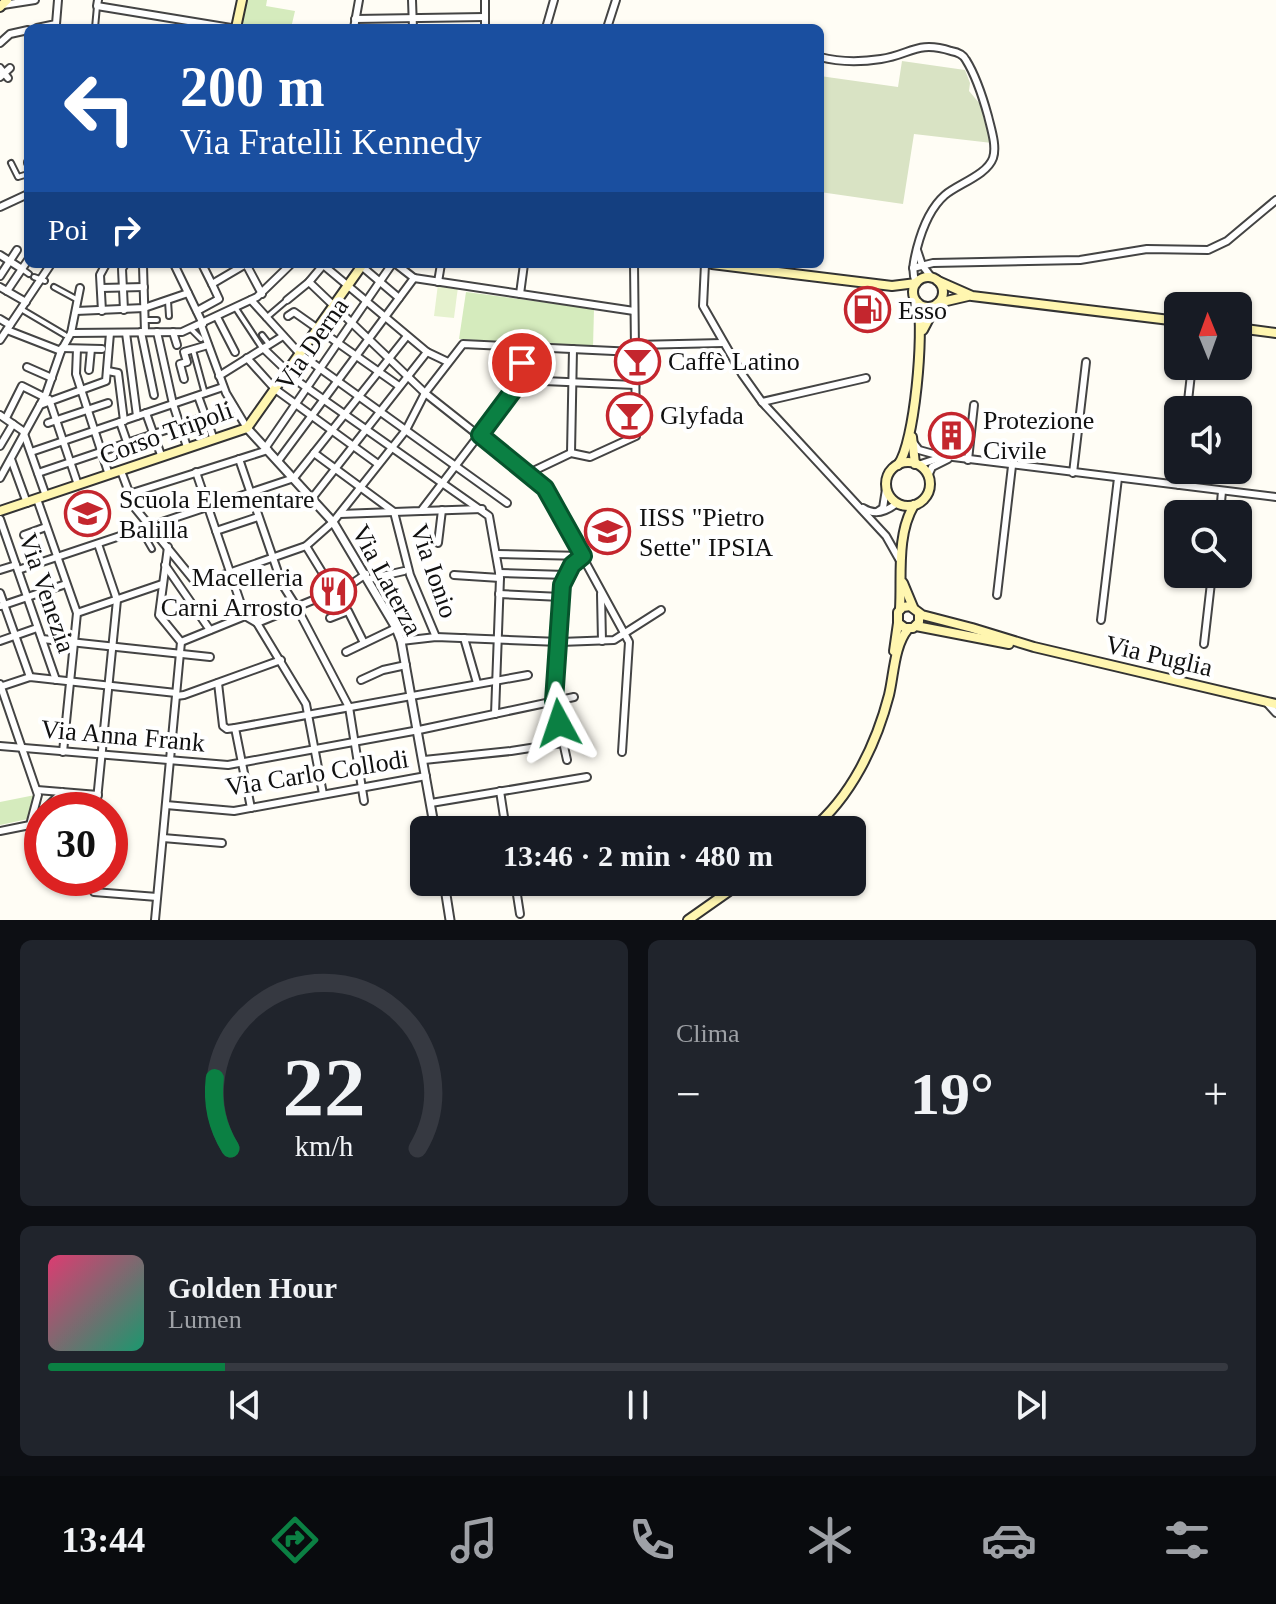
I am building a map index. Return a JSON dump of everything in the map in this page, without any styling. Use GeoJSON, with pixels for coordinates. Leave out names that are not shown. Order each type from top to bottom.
{"type":"FeatureCollection","features":[{"type":"Feature","properties":{"kind":"main road"},"geometry":{"type":"LineString","coordinates":[[0,6],[7,0]]}},
{"type":"Feature","properties":{"kind":"main road"},"geometry":{"type":"LineString","coordinates":[[235,24],[242,0]]}},
{"type":"Feature","properties":{"kind":"main road","name":"Corso Tripoli"},"geometry":{"type":"LineString","coordinates":[[0,511],[247,428],[359,268]]}},
{"type":"Feature","properties":{"kind":"main road"},"geometry":{"type":"LineString","coordinates":[[745,268],[892,286],[916,283],[924,278],[972,296],[1164,319]]}},
{"type":"Feature","properties":{"kind":"main road"},"geometry":{"type":"LineString","coordinates":[[921,334],[943,292],[935,280]]}},
{"type":"Feature","properties":{"kind":"main road"},"geometry":{"type":"LineString","coordinates":[[893,672],[900,609],[899,577],[909,513],[926,496],[930,486],[928,476],[917,464],[912,441],[921,334],[913,292],[916,283]]}},
{"type":"Feature","properties":{"kind":"main road"},"geometry":{"type":"LineString","coordinates":[[892,286],[925,306],[972,296]]}},
{"type":"Feature","properties":{"kind":"main road"},"geometry":{"type":"LineString","coordinates":[[1252,330],[1276,333]]}},
{"type":"Feature","properties":{"kind":"main road"},"geometry":{"type":"LineString","coordinates":[[904,539],[899,504],[886,489],[888,476],[906,450],[913,412]]}},
{"type":"Feature","properties":{"kind":"main road"},"geometry":{"type":"LineString","coordinates":[[898,465],[917,464]]}},
{"type":"Feature","properties":{"kind":"main road"},"geometry":{"type":"LineString","coordinates":[[899,504],[914,505]]}},
{"type":"Feature","properties":{"kind":"main road"},"geometry":{"type":"LineString","coordinates":[[824,816],[847,790],[869,749],[880,723],[901,641],[912,628],[916,610],[903,587],[901,564]]}},
{"type":"Feature","properties":{"kind":"main road"},"geometry":{"type":"LineString","coordinates":[[900,609],[906,606],[916,610]]}},
{"type":"Feature","properties":{"kind":"main road","name":"Via Puglia"},"geometry":{"type":"LineString","coordinates":[[916,610],[1034,647],[1276,704]]}},
{"type":"Feature","properties":{"kind":"main road"},"geometry":{"type":"LineString","coordinates":[[898,623],[912,628]]}},
{"type":"Feature","properties":{"kind":"main road","name":"Via Puglia"},"geometry":{"type":"LineString","coordinates":[[912,628],[1034,647]]}},
{"type":"Feature","properties":{"kind":"main road"},"geometry":{"type":"LineString","coordinates":[[688,920],[722,896]]}},
{"type":"Feature","properties":{"kind":"street"},"geometry":{"type":"LineString","coordinates":[[0,6],[35,0]]}},
{"type":"Feature","properties":{"kind":"street"},"geometry":{"type":"LineString","coordinates":[[56,24],[58,0]]}},
{"type":"Feature","properties":{"kind":"street"},"geometry":{"type":"LineString","coordinates":[[131,11],[133,0]]}},
{"type":"Feature","properties":{"kind":"street"},"geometry":{"type":"LineString","coordinates":[[354,24],[359,0]]}},
{"type":"Feature","properties":{"kind":"street"},"geometry":{"type":"LineString","coordinates":[[412,0],[413,24]]}},
{"type":"Feature","properties":{"kind":"street"},"geometry":{"type":"LineString","coordinates":[[485,0],[485,24]]}},
{"type":"Feature","properties":{"kind":"street"},"geometry":{"type":"LineString","coordinates":[[547,24],[554,0]]}},
{"type":"Feature","properties":{"kind":"street"},"geometry":{"type":"LineString","coordinates":[[608,24],[616,0]]}},
{"type":"Feature","properties":{"kind":"street"},"geometry":{"type":"LineString","coordinates":[[95,24],[98,3],[210,24]]}},
{"type":"Feature","properties":{"kind":"street"},"geometry":{"type":"LineString","coordinates":[[355,19],[485,17]]}},
{"type":"Feature","properties":{"kind":"street"},"geometry":{"type":"LineString","coordinates":[[0,43],[10,34],[24,31]]}},
{"type":"Feature","properties":{"kind":"street"},"geometry":{"type":"LineString","coordinates":[[824,57],[884,59],[929,46],[953,51],[966,59],[984,102],[992,131],[994,156],[986,167],[938,202],[922,228],[913,270],[904,285]]}},
{"type":"Feature","properties":{"kind":"street"},"geometry":{"type":"LineString","coordinates":[[11,163],[18,177],[24,175]]}},
{"type":"Feature","properties":{"kind":"street"},"geometry":{"type":"LineString","coordinates":[[1,205],[24,196]]}},
{"type":"Feature","properties":{"kind":"street"},"geometry":{"type":"LineString","coordinates":[[913,270],[922,265],[1072,260],[1147,249],[1208,250],[1227,241],[1276,200]]}},
{"type":"Feature","properties":{"kind":"street"},"geometry":{"type":"LineString","coordinates":[[0,276],[17,250]]}},
{"type":"Feature","properties":{"kind":"street"},"geometry":{"type":"LineString","coordinates":[[917,250],[922,265],[935,280]]}},
{"type":"Feature","properties":{"kind":"street"},"geometry":{"type":"LineString","coordinates":[[0,255],[38,278]]}},
{"type":"Feature","properties":{"kind":"street"},"geometry":{"type":"LineString","coordinates":[[24,266],[4,289],[26,302]]}},
{"type":"Feature","properties":{"kind":"street"},"geometry":{"type":"LineString","coordinates":[[0,340],[47,268]]}},
{"type":"Feature","properties":{"kind":"street"},"geometry":{"type":"LineString","coordinates":[[102,268],[96,274],[101,288],[102,311]]}},
{"type":"Feature","properties":{"kind":"street"},"geometry":{"type":"LineString","coordinates":[[123,268],[124,310]]}},
{"type":"Feature","properties":{"kind":"street"},"geometry":{"type":"LineString","coordinates":[[143,268],[143,332],[154,395]]}},
{"type":"Feature","properties":{"kind":"street"},"geometry":{"type":"LineString","coordinates":[[176,268],[203,324],[223,387],[247,428]]}},
{"type":"Feature","properties":{"kind":"street"},"geometry":{"type":"LineString","coordinates":[[197,311],[219,299],[204,268]]}},
{"type":"Feature","properties":{"kind":"street"},"geometry":{"type":"LineString","coordinates":[[212,284],[231,268]]}},
{"type":"Feature","properties":{"kind":"street"},"geometry":{"type":"LineString","coordinates":[[248,268],[262,294]]}},
{"type":"Feature","properties":{"kind":"street"},"geometry":{"type":"LineString","coordinates":[[21,309],[68,334],[182,332],[262,294],[287,268]]}},
{"type":"Feature","properties":{"kind":"street"},"geometry":{"type":"LineString","coordinates":[[266,318],[309,282],[320,268]]}},
{"type":"Feature","properties":{"kind":"street"},"geometry":{"type":"LineString","coordinates":[[328,268],[427,352],[448,362]]}},
{"type":"Feature","properties":{"kind":"street"},"geometry":{"type":"LineString","coordinates":[[364,268],[399,298]]}},
{"type":"Feature","properties":{"kind":"street","name":"Via Derna"},"geometry":{"type":"LineString","coordinates":[[267,448],[390,268]]}},
{"type":"Feature","properties":{"kind":"street"},"geometry":{"type":"LineString","coordinates":[[400,268],[414,278],[634,311]]}},
{"type":"Feature","properties":{"kind":"street"},"geometry":{"type":"LineString","coordinates":[[438,282],[440,268]]}},
{"type":"Feature","properties":{"kind":"street"},"geometry":{"type":"LineString","coordinates":[[520,294],[523,268]]}},
{"type":"Feature","properties":{"kind":"street"},"geometry":{"type":"LineString","coordinates":[[529,473],[571,453],[590,457],[636,436],[634,268]]}},
{"type":"Feature","properties":{"kind":"street"},"geometry":{"type":"LineString","coordinates":[[705,268],[703,306],[762,402],[886,536],[901,564]]}},
{"type":"Feature","properties":{"kind":"street"},"geometry":{"type":"LineString","coordinates":[[913,270],[916,283]]}},
{"type":"Feature","properties":{"kind":"street"},"geometry":{"type":"LineString","coordinates":[[278,461],[414,278]]}},
{"type":"Feature","properties":{"kind":"street"},"geometry":{"type":"LineString","coordinates":[[309,282],[425,393],[545,488],[629,642],[622,752]]}},
{"type":"Feature","properties":{"kind":"street"},"geometry":{"type":"LineString","coordinates":[[54,287],[78,300]]}},
{"type":"Feature","properties":{"kind":"street"},"geometry":{"type":"LineString","coordinates":[[101,288],[144,287]]}},
{"type":"Feature","properties":{"kind":"street"},"geometry":{"type":"LineString","coordinates":[[78,485],[63,441],[52,422],[47,397],[76,311],[80,288]]}},
{"type":"Feature","properties":{"kind":"street"},"geometry":{"type":"LineString","coordinates":[[76,311],[144,308],[188,293]]}},
{"type":"Feature","properties":{"kind":"street"},"geometry":{"type":"LineString","coordinates":[[251,300],[300,354],[507,503]]}},
{"type":"Feature","properties":{"kind":"street"},"geometry":{"type":"LineString","coordinates":[[168,301],[169,316]]}},
{"type":"Feature","properties":{"kind":"street"},"geometry":{"type":"LineString","coordinates":[[281,305],[288,316],[294,312],[399,386]]}},
{"type":"Feature","properties":{"kind":"street"},"geometry":{"type":"LineString","coordinates":[[235,307],[244,327],[266,346],[287,372],[482,509],[491,520],[499,575],[495,714]]}},
{"type":"Feature","properties":{"kind":"street"},"geometry":{"type":"LineString","coordinates":[[217,317],[235,352]]}},
{"type":"Feature","properties":{"kind":"street"},"geometry":{"type":"LineString","coordinates":[[0,319],[8,328],[61,349],[102,349]]}},
{"type":"Feature","properties":{"kind":"street"},"geometry":{"type":"LineString","coordinates":[[145,320],[157,320]]}},
{"type":"Feature","properties":{"kind":"street"},"geometry":{"type":"LineString","coordinates":[[191,329],[201,339]]}},
{"type":"Feature","properties":{"kind":"street"},"geometry":{"type":"LineString","coordinates":[[157,332],[173,404],[187,447]]}},
{"type":"Feature","properties":{"kind":"street"},"geometry":{"type":"LineString","coordinates":[[173,332],[177,345]]}},
{"type":"Feature","properties":{"kind":"street"},"geometry":{"type":"LineString","coordinates":[[63,752],[77,613],[46,527],[38,473],[31,452],[24,434],[3,416],[22,386],[47,397],[106,381],[110,333]]}},
{"type":"Feature","properties":{"kind":"street"},"geometry":{"type":"LineString","coordinates":[[126,333],[137,416]]}},
{"type":"Feature","properties":{"kind":"street"},"geometry":{"type":"LineString","coordinates":[[244,337],[251,333]]}},
{"type":"Feature","properties":{"kind":"street"},"geometry":{"type":"LineString","coordinates":[[262,335],[266,346]]}},
{"type":"Feature","properties":{"kind":"street"},"geometry":{"type":"LineString","coordinates":[[219,376],[283,336]]}},
{"type":"Feature","properties":{"kind":"street"},"geometry":{"type":"LineString","coordinates":[[0,570],[57,558],[294,478],[407,336]]}},
{"type":"Feature","properties":{"kind":"street"},"geometry":{"type":"LineString","coordinates":[[121,471],[135,508],[197,584],[306,546],[333,522],[406,430],[425,393],[463,344],[573,349],[723,343]]}},
{"type":"Feature","properties":{"kind":"street"},"geometry":{"type":"LineString","coordinates":[[184,379],[180,364],[187,362],[184,352],[208,345]]}},
{"type":"Feature","properties":{"kind":"street"},"geometry":{"type":"LineString","coordinates":[[421,511],[521,380],[522,347]]}},
{"type":"Feature","properties":{"kind":"street"},"geometry":{"type":"LineString","coordinates":[[77,349],[75,370],[109,475]]}},
{"type":"Feature","properties":{"kind":"street"},"geometry":{"type":"LineString","coordinates":[[89,370],[91,349]]}},
{"type":"Feature","properties":{"kind":"street"},"geometry":{"type":"LineString","coordinates":[[571,453],[573,349]]}},
{"type":"Feature","properties":{"kind":"street"},"geometry":{"type":"LineString","coordinates":[[193,350],[213,437]]}},
{"type":"Feature","properties":{"kind":"street"},"geometry":{"type":"LineString","coordinates":[[313,497],[427,352]]}},
{"type":"Feature","properties":{"kind":"street"},"geometry":{"type":"LineString","coordinates":[[247,358],[275,389],[378,464]]}},
{"type":"Feature","properties":{"kind":"street"},"geometry":{"type":"LineString","coordinates":[[1073,473],[1086,362]]}},
{"type":"Feature","properties":{"kind":"street"},"geometry":{"type":"LineString","coordinates":[[27,380],[29,368],[52,378]]}},
{"type":"Feature","properties":{"kind":"street"},"geometry":{"type":"LineString","coordinates":[[108,371],[117,372],[127,442]]}},
{"type":"Feature","properties":{"kind":"street"},"geometry":{"type":"LineString","coordinates":[[762,402],[866,378]]}},
{"type":"Feature","properties":{"kind":"street"},"geometry":{"type":"LineString","coordinates":[[521,380],[635,385]]}},
{"type":"Feature","properties":{"kind":"street"},"geometry":{"type":"LineString","coordinates":[[119,384],[133,383]]}},
{"type":"Feature","properties":{"kind":"street"},"geometry":{"type":"LineString","coordinates":[[31,452],[223,387]]}},
{"type":"Feature","properties":{"kind":"street"},"geometry":{"type":"LineString","coordinates":[[0,478],[2,469],[47,397]]}},
{"type":"Feature","properties":{"kind":"street"},"geometry":{"type":"LineString","coordinates":[[52,422],[108,403]]}},
{"type":"Feature","properties":{"kind":"street"},"geometry":{"type":"LineString","coordinates":[[968,460],[974,405]]}},
{"type":"Feature","properties":{"kind":"street"},"geometry":{"type":"LineString","coordinates":[[38,473],[234,407]]}},
{"type":"Feature","properties":{"kind":"street"},"geometry":{"type":"LineString","coordinates":[[146,413],[161,455]]}},
{"type":"Feature","properties":{"kind":"street"},"geometry":{"type":"LineString","coordinates":[[0,446],[13,424]]}},
{"type":"Feature","properties":{"kind":"street","name":"Via Laterza"},"geometry":{"type":"LineString","coordinates":[[247,428],[333,522],[396,628],[419,730],[433,816]]}},
{"type":"Feature","properties":{"kind":"street"},"geometry":{"type":"LineString","coordinates":[[912,441],[924,453],[968,460],[1276,497]]}},
{"type":"Feature","properties":{"kind":"street"},"geometry":{"type":"LineString","coordinates":[[129,494],[267,448]]}},
{"type":"Feature","properties":{"kind":"street","name":"Via Ionio"},"geometry":{"type":"LineString","coordinates":[[314,453],[394,512],[410,575],[436,637]]}},
{"type":"Feature","properties":{"kind":"street"},"geometry":{"type":"LineString","coordinates":[[917,464],[945,456]]}},
{"type":"Feature","properties":{"kind":"street"},"geometry":{"type":"LineString","coordinates":[[928,476],[938,462],[956,458]]}},
{"type":"Feature","properties":{"kind":"street"},"geometry":{"type":"LineString","coordinates":[[11,459],[27,503]]}},
{"type":"Feature","properties":{"kind":"street"},"geometry":{"type":"LineString","coordinates":[[239,459],[282,584],[349,707],[364,801]]}},
{"type":"Feature","properties":{"kind":"street"},"geometry":{"type":"LineString","coordinates":[[997,595],[1012,466]]}},
{"type":"Feature","properties":{"kind":"street"},"geometry":{"type":"LineString","coordinates":[[196,472],[245,616],[257,623],[281,660],[309,714],[323,794]]}},
{"type":"Feature","properties":{"kind":"street"},"geometry":{"type":"LineString","coordinates":[[1101,620],[1118,478]]}},
{"type":"Feature","properties":{"kind":"street"},"geometry":{"type":"LineString","coordinates":[[877,512],[883,508],[886,489]]}},
{"type":"Feature","properties":{"kind":"street"},"geometry":{"type":"LineString","coordinates":[[1221,500],[1222,491]]}},
{"type":"Feature","properties":{"kind":"street"},"geometry":{"type":"LineString","coordinates":[[860,506],[877,512],[899,504]]}},
{"type":"Feature","properties":{"kind":"street"},"geometry":{"type":"LineString","coordinates":[[340,514],[482,509]]}},
{"type":"Feature","properties":{"kind":"street"},"geometry":{"type":"LineString","coordinates":[[438,543],[442,510]]}},
{"type":"Feature","properties":{"kind":"street"},"geometry":{"type":"LineString","coordinates":[[216,531],[258,517]]}},
{"type":"Feature","properties":{"kind":"street","name":"Via Venezia"},"geometry":{"type":"LineString","coordinates":[[0,519],[56,680]]}},
{"type":"Feature","properties":{"kind":"street"},"geometry":{"type":"LineString","coordinates":[[24,535],[46,527]]}},
{"type":"Feature","properties":{"kind":"street"},"geometry":{"type":"LineString","coordinates":[[141,530],[152,549]]}},
{"type":"Feature","properties":{"kind":"street"},"geometry":{"type":"LineString","coordinates":[[98,544],[117,600],[98,792]]}},
{"type":"Feature","properties":{"kind":"street"},"geometry":{"type":"LineString","coordinates":[[306,546],[333,590]]}},
{"type":"Feature","properties":{"kind":"street"},"geometry":{"type":"LineString","coordinates":[[155,920],[181,642],[159,615],[168,547]]}},
{"type":"Feature","properties":{"kind":"street"},"geometry":{"type":"LineString","coordinates":[[496,554],[583,556]]}},
{"type":"Feature","properties":{"kind":"street"},"geometry":{"type":"LineString","coordinates":[[567,760],[554,701],[561,597],[566,575],[583,556]]}},
{"type":"Feature","properties":{"kind":"street"},"geometry":{"type":"LineString","coordinates":[[165,565],[210,630]]}},
{"type":"Feature","properties":{"kind":"street"},"geometry":{"type":"LineString","coordinates":[[257,623],[367,577],[404,571]]}},
{"type":"Feature","properties":{"kind":"street"},"geometry":{"type":"LineString","coordinates":[[454,575],[566,575]]}},
{"type":"Feature","properties":{"kind":"street"},"geometry":{"type":"LineString","coordinates":[[2,605],[66,584]]}},
{"type":"Feature","properties":{"kind":"street"},"geometry":{"type":"LineString","coordinates":[[77,613],[162,584]]}},
{"type":"Feature","properties":{"kind":"street"},"geometry":{"type":"LineString","coordinates":[[1204,644],[1210,588]]}},
{"type":"Feature","properties":{"kind":"street"},"geometry":{"type":"LineString","coordinates":[[601,591],[602,641]]}},
{"type":"Feature","properties":{"kind":"street"},"geometry":{"type":"LineString","coordinates":[[0,593],[30,677]]}},
{"type":"Feature","properties":{"kind":"street"},"geometry":{"type":"LineString","coordinates":[[499,594],[561,597]]}},
{"type":"Feature","properties":{"kind":"street"},"geometry":{"type":"LineString","coordinates":[[401,641],[436,637],[560,642],[614,640],[661,610]]}},
{"type":"Feature","properties":{"kind":"street"},"geometry":{"type":"LineString","coordinates":[[330,618],[348,611],[364,643]]}},
{"type":"Feature","properties":{"kind":"street"},"geometry":{"type":"LineString","coordinates":[[181,642],[245,616]]}},
{"type":"Feature","properties":{"kind":"street"},"geometry":{"type":"LineString","coordinates":[[0,641],[37,628]]}},
{"type":"Feature","properties":{"kind":"street"},"geometry":{"type":"LineString","coordinates":[[346,652],[396,628]]}},
{"type":"Feature","properties":{"kind":"street"},"geometry":{"type":"LineString","coordinates":[[464,638],[477,683]]}},
{"type":"Feature","properties":{"kind":"street"},"geometry":{"type":"LineString","coordinates":[[42,639],[210,657]]}},
{"type":"Feature","properties":{"kind":"street"},"geometry":{"type":"LineString","coordinates":[[62,792],[37,790],[0,686],[30,677],[184,695],[281,660]]}},
{"type":"Feature","properties":{"kind":"street"},"geometry":{"type":"LineString","coordinates":[[361,680],[383,670],[406,665]]}},
{"type":"Feature","properties":{"kind":"street"},"geometry":{"type":"LineString","coordinates":[[218,683],[223,726],[227,729],[528,675]]}},
{"type":"Feature","properties":{"kind":"street","name":"Via Anna Frank"},"geometry":{"type":"LineString","coordinates":[[0,746],[228,765],[355,743],[574,697]]}},
{"type":"Feature","properties":{"kind":"street"},"geometry":{"type":"LineString","coordinates":[[1266,702],[1276,713]]}},
{"type":"Feature","properties":{"kind":"street"},"geometry":{"type":"LineString","coordinates":[[235,728],[251,808]]}},
{"type":"Feature","properties":{"kind":"street"},"geometry":{"type":"LineString","coordinates":[[424,760],[582,740]]}},
{"type":"Feature","properties":{"kind":"street","name":"Via Carlo Collodi"},"geometry":{"type":"LineString","coordinates":[[166,805],[234,811],[426,776]]}},
{"type":"Feature","properties":{"kind":"street"},"geometry":{"type":"LineString","coordinates":[[431,803],[587,777]]}},
{"type":"Feature","properties":{"kind":"street"},"geometry":{"type":"LineString","coordinates":[[500,791],[504,816]]}},
{"type":"Feature","properties":{"kind":"street"},"geometry":{"type":"LineString","coordinates":[[0,831],[24,826]]}},
{"type":"Feature","properties":{"kind":"street"},"geometry":{"type":"LineString","coordinates":[[163,838],[222,843]]}},
{"type":"Feature","properties":{"kind":"street"},"geometry":{"type":"LineString","coordinates":[[128,895],[157,897]]}},
{"type":"Feature","properties":{"kind":"street"},"geometry":{"type":"LineString","coordinates":[[446,896],[450,920]]}},
{"type":"Feature","properties":{"kind":"street"},"geometry":{"type":"LineString","coordinates":[[517,896],[520,914]]}},
{"type":"Feature","properties":{"kind":"green space"},"geometry":{"type":"Polygon","coordinates":[[[245,0],[267,0],[266,6],[295,11],[292,24],[241,24],[245,0]]]}},
{"type":"Feature","properties":{"kind":"green space"},"geometry":{"type":"Polygon","coordinates":[[[902,61],[965,70],[970,83],[969,91],[980,104],[992,143],[914,134],[903,204],[824,193],[824,77],[898,87],[902,61]]]}},
{"type":"Feature","properties":{"kind":"green space"},"geometry":{"type":"Polygon","coordinates":[[[438,284],[458,287],[454,318],[434,316],[438,284]]]}},
{"type":"Feature","properties":{"kind":"green space"},"geometry":{"type":"Polygon","coordinates":[[[466,292],[594,309],[593,347],[459,339],[466,292]]]}},
{"type":"Feature","properties":{"kind":"green space"},"geometry":{"type":"Polygon","coordinates":[[[24,797],[24,820],[0,825],[0,802],[24,797]]]}},
{"type":"Feature","properties":{"kind":"place","name":"Esso"},"geometry":{"type":"Point","coordinates":[867,310]}},
{"type":"Feature","properties":{"kind":"place","name":"Caffè Latino"},"geometry":{"type":"Point","coordinates":[637,361]}},
{"type":"Feature","properties":{"kind":"place","name":"Glyfada"},"geometry":{"type":"Point","coordinates":[629,415]}},
{"type":"Feature","properties":{"kind":"place","name":"Protezione Civile"},"geometry":{"type":"Point","coordinates":[952,435]}},
{"type":"Feature","properties":{"kind":"place","name":"Scuola Elementare Balilla"},"geometry":{"type":"Point","coordinates":[88,514]}},
{"type":"Feature","properties":{"kind":"place","name":"IISS \"Pietro Sette\" IPSIA"},"geometry":{"type":"Point","coordinates":[608,532]}},
{"type":"Feature","properties":{"kind":"place","name":"Macelleria Carni Arrosto"},"geometry":{"type":"Point","coordinates":[334,592]}},
{"type":"Feature","properties":{"kind":"route"},"geometry":{"type":"LineString","coordinates":[[522,363],[521,380],[480,435],[545,488],[583,556],[572,565],[562,585],[554,701],[559,723]]}}]}
